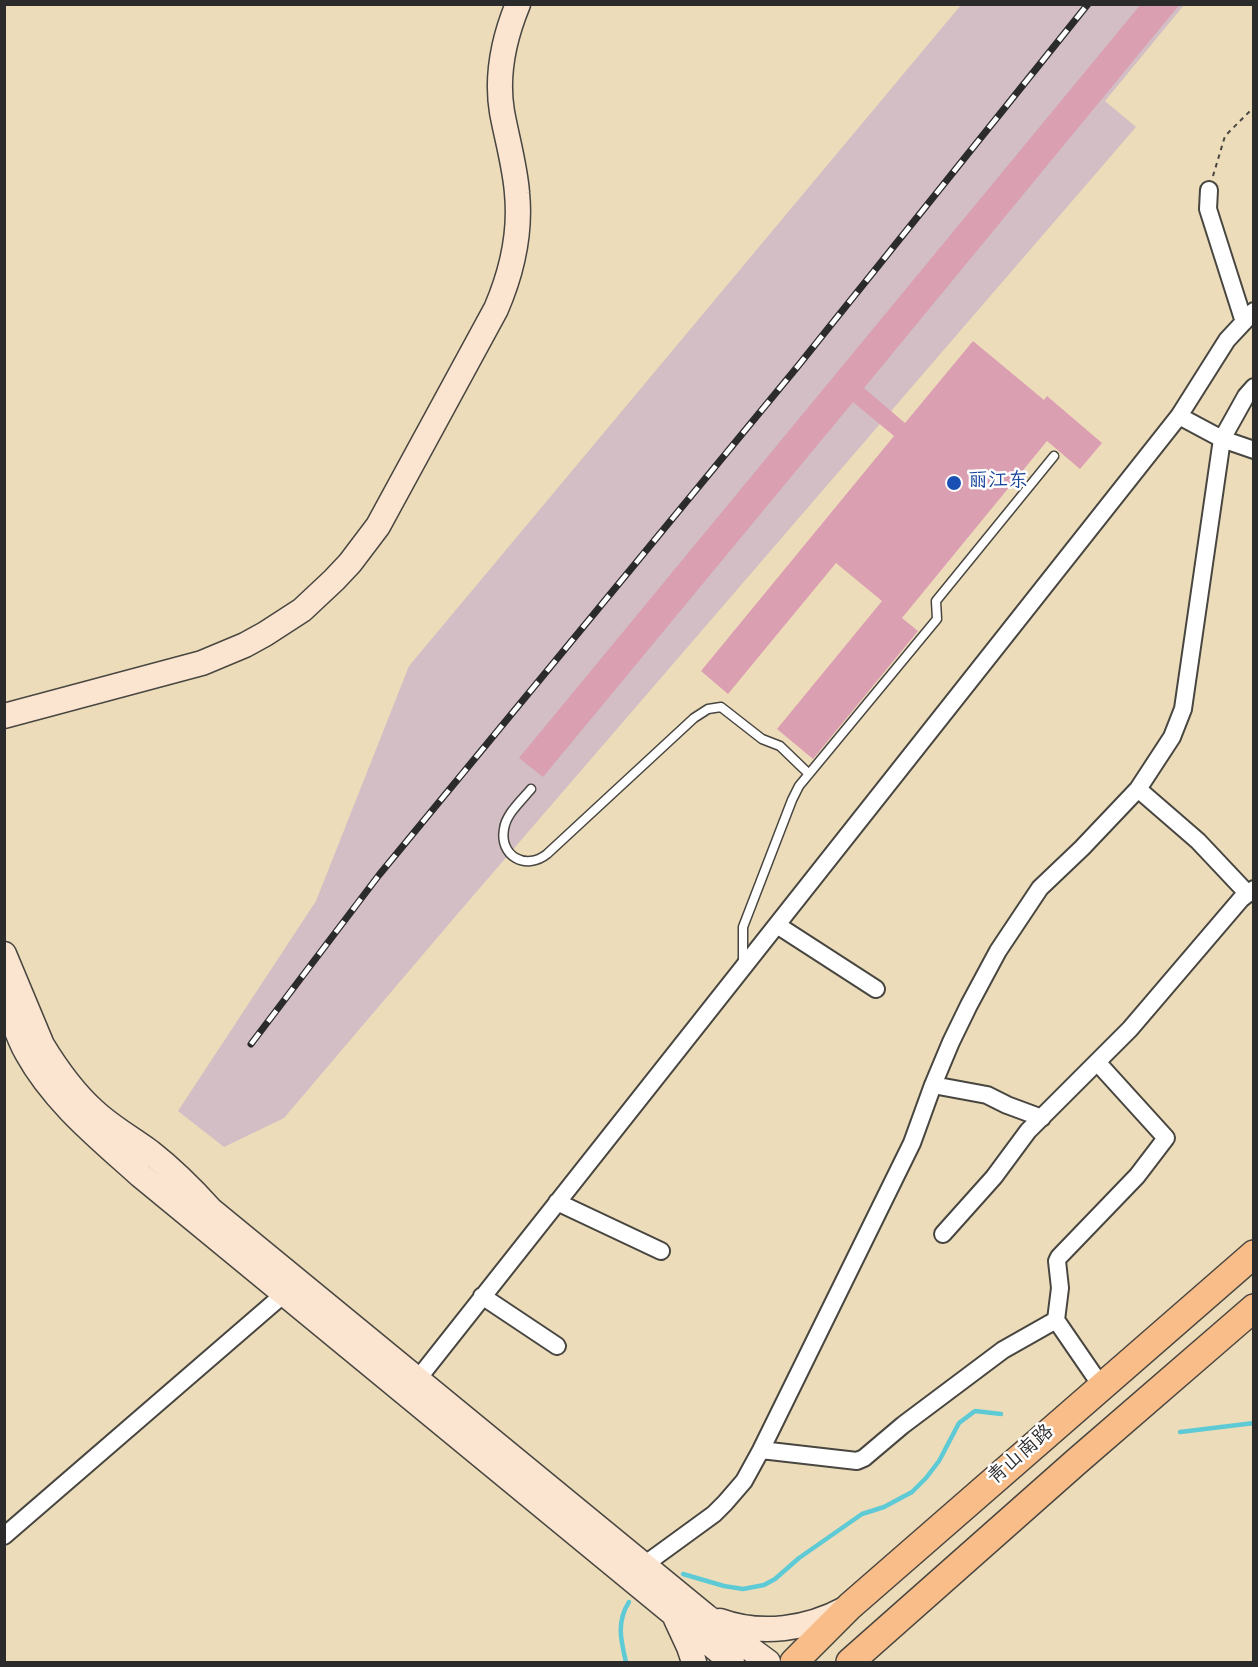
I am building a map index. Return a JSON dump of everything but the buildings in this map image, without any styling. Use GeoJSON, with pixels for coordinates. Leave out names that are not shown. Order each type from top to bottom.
{"type":"FeatureCollection","features":[{"type":"Feature","properties":{"kind":"main road","name":"青山南路"},"geometry":{"type":"LineString","coordinates":[[794,1662],[850,1606],[1254,1254]]}},
{"type":"Feature","properties":{"kind":"main road","name":"青山南路"},"geometry":{"type":"LineString","coordinates":[[850,1662],[1254,1308]]}},
{"type":"Feature","properties":{"kind":"main road"},"geometry":{"type":"LineString","coordinates":[[872,1662],[884,1632]]}},
{"type":"Feature","properties":{"kind":"street"},"geometry":{"type":"LineString","coordinates":[[4,698],[197,648],[238,632],[275,610],[308,584],[339,553],[365,518],[482,302],[495,269],[502,232],[502,193],[485,91],[489,48],[502,4]]}},
{"type":"Feature","properties":{"kind":"street"},"geometry":{"type":"LineString","coordinates":[[4,716],[201,663],[245,645],[284,622],[318,595],[350,563],[372,536],[496,309],[510,273],[517,234],[517,192],[502,110],[501,90],[504,51],[518,4]]}},
{"type":"Feature","properties":{"kind":"street"},"geometry":{"type":"LineString","coordinates":[[417,1380],[1179,416],[1227,340],[1249,317],[1208,209],[1209,190]]}},
{"type":"Feature","properties":{"kind":"street"},"geometry":{"type":"LineString","coordinates":[[644,1565],[714,1514],[744,1481],[912,1143],[933,1085],[969,1005],[998,951],[1040,888],[1138,789],[1172,737],[1183,709],[1222,439],[1246,396],[1254,387]]}},
{"type":"Feature","properties":{"kind":"street"},"geometry":{"type":"LineString","coordinates":[[1179,416],[1222,439],[1254,450]]}},
{"type":"Feature","properties":{"kind":"street"},"geometry":{"type":"LineString","coordinates":[[943,1234],[994,1177],[1028,1131],[1130,1029],[1241,899],[1251,892],[1198,841],[1138,789]]}},
{"type":"Feature","properties":{"kind":"street"},"geometry":{"type":"LineString","coordinates":[[777,925],[876,989]]}},
{"type":"Feature","properties":{"kind":"street"},"geometry":{"type":"LineString","coordinates":[[4,954],[42,1045],[75,1091],[92,1109],[187,1183],[211,1210],[417,1380],[707,1617],[768,1662]]}},
{"type":"Feature","properties":{"kind":"street"},"geometry":{"type":"LineString","coordinates":[[4,997],[26,1051],[54,1093],[100,1139],[140,1175],[732,1662]]}},
{"type":"Feature","properties":{"kind":"street"},"geometry":{"type":"LineString","coordinates":[[1097,1062],[1166,1138],[1137,1176],[1057,1261],[1060,1274],[1060,1299],[1056,1320],[1102,1387]]}},
{"type":"Feature","properties":{"kind":"street"},"geometry":{"type":"LineString","coordinates":[[933,1085],[987,1095],[1042,1118]]}},
{"type":"Feature","properties":{"kind":"street"},"geometry":{"type":"LineString","coordinates":[[557,1202],[661,1251]]}},
{"type":"Feature","properties":{"kind":"street"},"geometry":{"type":"LineString","coordinates":[[4,1536],[284,1294]]}},
{"type":"Feature","properties":{"kind":"street"},"geometry":{"type":"LineString","coordinates":[[483,1296],[557,1346]]}},
{"type":"Feature","properties":{"kind":"street"},"geometry":{"type":"LineString","coordinates":[[761,1450],[857,1461],[864,1458],[903,1425],[1003,1350],[1056,1320]]}},
{"type":"Feature","properties":{"kind":"street"},"geometry":{"type":"LineString","coordinates":[[707,1617],[741,1627],[791,1628],[822,1620],[850,1606]]}},
{"type":"Feature","properties":{"kind":"street"},"geometry":{"type":"LineString","coordinates":[[671,1612],[681,1629],[694,1662]]}},
{"type":"Feature","properties":{"kind":"lane"},"geometry":{"type":"LineString","coordinates":[[743,968],[743,927],[792,800],[800,786],[938,619],[936,601],[1054,456]]}},
{"type":"Feature","properties":{"kind":"lane"},"geometry":{"type":"LineString","coordinates":[[531,789],[508,817],[503,835],[507,848],[516,859],[530,862],[547,854],[694,718],[708,709],[721,707],[762,739],[780,746],[809,774]]}},
{"type":"Feature","properties":{"kind":"path"},"geometry":{"type":"LineString","coordinates":[[1209,190],[1225,136],[1254,107]]}},
{"type":"Feature","properties":{"kind":"shaded area"},"geometry":{"type":"Polygon","coordinates":[[[961,5],[1184,5],[1105,101],[1136,127],[284,1118],[224,1147],[178,1111],[316,901],[409,666],[961,5]]]}},
{"type":"Feature","properties":{"kind":"waterway"},"geometry":{"type":"LineString","coordinates":[[683,1574],[743,1589],[764,1585],[862,1514],[884,1507],[912,1492],[939,1461],[959,1423],[975,1411],[1001,1414]]}},
{"type":"Feature","properties":{"kind":"waterway"},"geometry":{"type":"LineString","coordinates":[[1180,1432],[1254,1423]]}},
{"type":"Feature","properties":{"kind":"waterway"},"geometry":{"type":"LineString","coordinates":[[626,1662],[621,1639],[621,1624],[629,1602]]}},
{"type":"Feature","properties":{"kind":"railway"},"geometry":{"type":"LineString","coordinates":[[251,1044],[379,875],[798,366],[1088,4]]}},
{"type":"Feature","properties":{"kind":"place","name":"丽江东"},"geometry":{"type":"Point","coordinates":[954,483]}}]}
